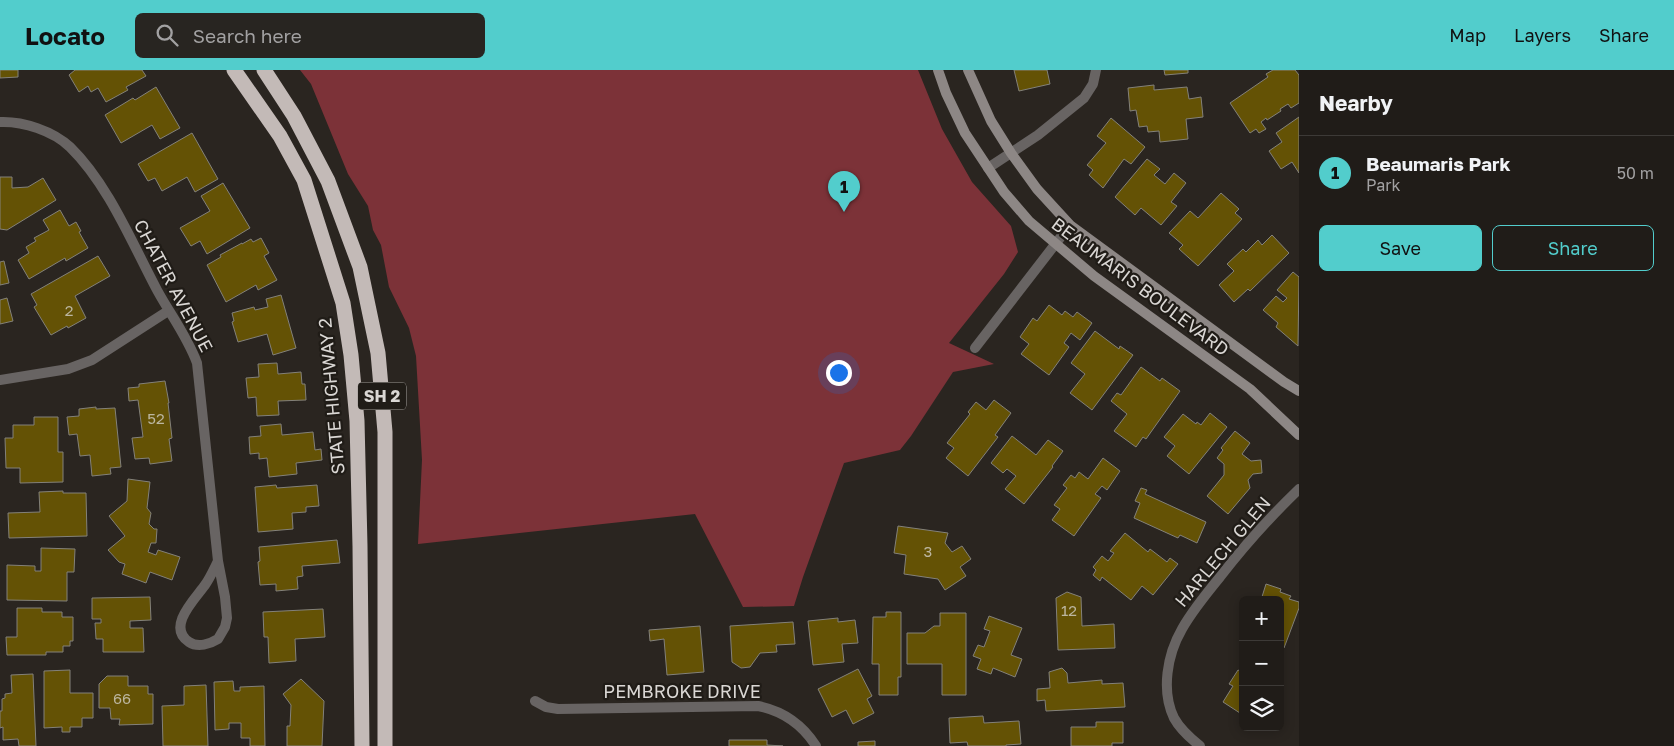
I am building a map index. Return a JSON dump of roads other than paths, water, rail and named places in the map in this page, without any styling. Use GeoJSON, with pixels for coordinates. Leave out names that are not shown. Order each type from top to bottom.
{"type":"FeatureCollection","features":[{"type":"Feature","properties":{"kind":"highway","name":"STATE HIGHWAY 2"},"geometry":{"type":"LineString","coordinates":[[234,70],[280,136],[304,180],[343,303],[351,355],[357,421],[362,746]]}},
{"type":"Feature","properties":{"kind":"highway","name":"SH 2"},"geometry":{"type":"LineString","coordinates":[[264,70],[294,116],[328,181],[360,267],[378,353],[385,432],[386,746]]}},
{"type":"Feature","properties":{"kind":"street","name":"BEAUMARIS BOULEVARD"},"geometry":{"type":"LineString","coordinates":[[938,70],[946,93],[965,133],[1004,192],[1029,222],[1094,276],[1250,389],[1299,435]]}},
{"type":"Feature","properties":{"kind":"street","name":"BEAUMARIS BOULEVARD"},"geometry":{"type":"LineString","coordinates":[[968,70],[973,85],[991,121],[1011,153],[1037,189],[1070,225],[1284,382],[1299,391]]}},
{"type":"Feature","properties":{"kind":"street"},"geometry":{"type":"LineString","coordinates":[[988,168],[1038,135],[1084,98],[1093,84],[1096,70]]}},
{"type":"Feature","properties":{"kind":"street","name":"CHATER AVENUE"},"geometry":{"type":"LineString","coordinates":[[0,122],[30,125],[69,146],[80,159],[109,200],[168,311],[191,347],[197,363],[218,561],[226,597],[227,618],[225,627],[218,639],[195,645],[187,641],[183,635],[180,629],[181,621],[185,610],[206,584],[218,561]]}},
{"type":"Feature","properties":{"kind":"street"},"geometry":{"type":"LineString","coordinates":[[975,348],[1070,225]]}},
{"type":"Feature","properties":{"kind":"street"},"geometry":{"type":"LineString","coordinates":[[0,380],[68,369],[80,365],[92,360],[168,311]]}},
{"type":"Feature","properties":{"kind":"street","name":"HARLECH GLEN"},"geometry":{"type":"LineString","coordinates":[[1200,746],[1183,731],[1170,707],[1167,683],[1172,651],[1181,630],[1203,598],[1258,532],[1299,489]]}},
{"type":"Feature","properties":{"kind":"street","name":"PEMBROKE DRIVE"},"geometry":{"type":"LineString","coordinates":[[534,702],[558,709],[758,706],[784,714],[798,723],[816,746]]}},
{"type":"Feature","properties":{"kind":"place","name":"Beaumaris Park"},"geometry":{"type":"Point","coordinates":[844,212]}}]}
